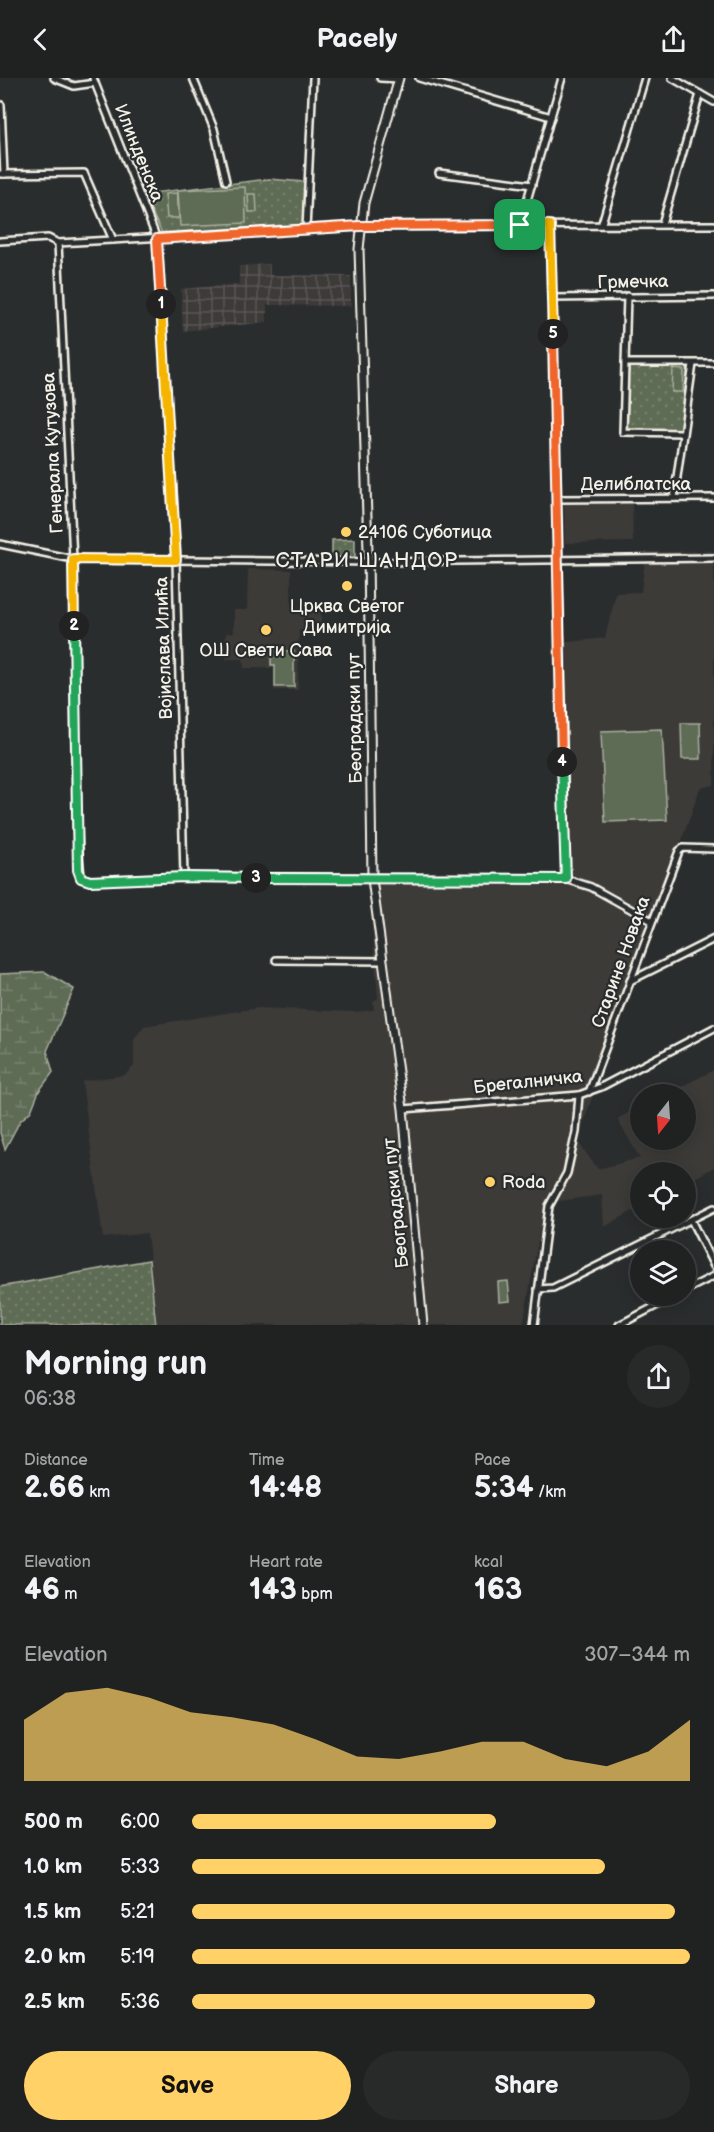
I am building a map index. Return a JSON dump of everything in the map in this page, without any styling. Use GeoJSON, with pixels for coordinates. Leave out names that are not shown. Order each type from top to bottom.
{"type":"FeatureCollection","features":[{"type":"Feature","properties":{"kind":"main road","name":"Београдски пут"},"geometry":{"type":"LineString","coordinates":[[399,79],[360,226],[369,562],[372,879],[403,1109],[423,1325]]}},
{"type":"Feature","properties":{"kind":"street"},"geometry":{"type":"LineString","coordinates":[[54,78],[75,86],[94,81]]}},
{"type":"Feature","properties":{"kind":"street"},"geometry":{"type":"LineString","coordinates":[[193,78],[214,129],[226,181]]}},
{"type":"Feature","properties":{"kind":"street"},"geometry":{"type":"LineString","coordinates":[[306,230],[313,78]]}},
{"type":"Feature","properties":{"kind":"street"},"geometry":{"type":"LineString","coordinates":[[380,78],[399,79]]}},
{"type":"Feature","properties":{"kind":"street"},"geometry":{"type":"LineString","coordinates":[[419,78],[551,117]]}},
{"type":"Feature","properties":{"kind":"street"},"geometry":{"type":"LineString","coordinates":[[520,225],[562,78]]}},
{"type":"Feature","properties":{"kind":"street"},"geometry":{"type":"LineString","coordinates":[[602,223],[645,78]]}},
{"type":"Feature","properties":{"kind":"street"},"geometry":{"type":"LineString","coordinates":[[672,78],[714,102]]}},
{"type":"Feature","properties":{"kind":"street","name":"Илинденска"},"geometry":{"type":"LineString","coordinates":[[94,81],[157,239]]}},
{"type":"Feature","properties":{"kind":"street"},"geometry":{"type":"LineString","coordinates":[[662,224],[700,94]]}},
{"type":"Feature","properties":{"kind":"street"},"geometry":{"type":"LineString","coordinates":[[2,105],[2,174],[84,173],[113,240]]}},
{"type":"Feature","properties":{"kind":"street"},"geometry":{"type":"LineString","coordinates":[[439,173],[532,186]]}},
{"type":"Feature","properties":{"kind":"street"},"geometry":{"type":"LineString","coordinates":[[0,241],[48,238],[58,243],[157,239],[360,226],[602,223],[714,225]]}},
{"type":"Feature","properties":{"kind":"street"},"geometry":{"type":"LineString","coordinates":[[550,225],[566,879]]}},
{"type":"Feature","properties":{"kind":"street","name":"Војислава Илића"},"geometry":{"type":"LineString","coordinates":[[157,239],[176,560],[184,877]]}},
{"type":"Feature","properties":{"kind":"street","name":"Генерала Кутузова"},"geometry":{"type":"LineString","coordinates":[[58,243],[73,559],[77,831],[81,878],[90,881],[184,877]]}},
{"type":"Feature","properties":{"kind":"street"},"geometry":{"type":"LineString","coordinates":[[627,296],[623,432],[683,433]]}},
{"type":"Feature","properties":{"kind":"street","name":"Грмечка"},"geometry":{"type":"LineString","coordinates":[[552,298],[714,296]]}},
{"type":"Feature","properties":{"kind":"street"},"geometry":{"type":"LineString","coordinates":[[625,363],[714,363]]}},
{"type":"Feature","properties":{"kind":"street"},"geometry":{"type":"LineString","coordinates":[[674,498],[693,364]]}},
{"type":"Feature","properties":{"kind":"street","name":"Делиблатска"},"geometry":{"type":"LineString","coordinates":[[558,499],[714,498]]}},
{"type":"Feature","properties":{"kind":"street"},"geometry":{"type":"LineString","coordinates":[[0,544],[73,559],[369,562],[714,558]]}},
{"type":"Feature","properties":{"kind":"street","name":"Старине Новака"},"geometry":{"type":"LineString","coordinates":[[589,1092],[679,851],[685,848],[714,849]]}},
{"type":"Feature","properties":{"kind":"street"},"geometry":{"type":"LineString","coordinates":[[184,877],[566,879],[591,887],[652,921]]}},
{"type":"Feature","properties":{"kind":"street"},"geometry":{"type":"LineString","coordinates":[[630,981],[714,939]]}},
{"type":"Feature","properties":{"kind":"street"},"geometry":{"type":"LineString","coordinates":[[276,960],[382,961]]}},
{"type":"Feature","properties":{"kind":"street","name":"Брегалничка"},"geometry":{"type":"LineString","coordinates":[[403,1109],[579,1095],[714,1028]]}},
{"type":"Feature","properties":{"kind":"street"},"geometry":{"type":"LineString","coordinates":[[534,1325],[549,1206],[567,1173],[576,1132],[579,1095]]}},
{"type":"Feature","properties":{"kind":"street"},"geometry":{"type":"LineString","coordinates":[[696,1217],[714,1208]]}},
{"type":"Feature","properties":{"kind":"street"},"geometry":{"type":"LineString","coordinates":[[538,1289],[553,1288],[675,1228]]}},
{"type":"Feature","properties":{"kind":"street"},"geometry":{"type":"LineString","coordinates":[[695,1228],[714,1266]]}},
{"type":"Feature","properties":{"kind":"street"},"geometry":{"type":"LineString","coordinates":[[696,1285],[714,1276]]}},
{"type":"Feature","properties":{"kind":"street"},"geometry":{"type":"LineString","coordinates":[[619,1325],[656,1306]]}},
{"type":"Feature","properties":{"kind":"shaded area"},"geometry":{"type":"Polygon","coordinates":[[[270,264],[270,275],[351,276],[351,306],[267,305],[267,322],[183,331],[181,289],[239,284],[239,266],[270,264]]]}},
{"type":"Feature","properties":{"kind":"shaded area"},"geometry":{"type":"Polygon","coordinates":[[[632,503],[633,542],[565,543],[564,504],[632,503]]]}},
{"type":"Feature","properties":{"kind":"shaded area"},"geometry":{"type":"Polygon","coordinates":[[[714,551],[714,785],[700,788],[577,1141],[598,1169],[640,1158],[635,1150],[696,1150],[696,1084],[687,1084],[714,1070],[714,1167],[696,1177],[696,1162],[630,1162],[630,1213],[604,1227],[602,1195],[545,1203],[523,1325],[157,1325],[147,1233],[103,1238],[82,1081],[125,1075],[134,1066],[134,1039],[144,1026],[258,1008],[353,1012],[374,1010],[373,1001],[378,998],[368,880],[566,879],[559,643],[605,638],[616,593],[641,592],[646,552],[714,551]]]}},
{"type":"Feature","properties":{"kind":"shaded area","name":"ОШ Свети Сава"},"geometry":{"type":"Polygon","coordinates":[[[248,569],[291,570],[291,607],[321,608],[321,630],[299,630],[298,690],[274,690],[274,668],[244,668],[243,659],[226,659],[226,633],[234,632],[234,610],[247,610],[248,569]]]}},
{"type":"Feature","properties":{"kind":"shaded area"},"geometry":{"type":"Polygon","coordinates":[[[630,1112],[630,1141],[617,1119],[630,1112]]]}},
{"type":"Feature","properties":{"kind":"green space"},"geometry":{"type":"Polygon","coordinates":[[[269,179],[304,182],[303,227],[163,235],[143,194],[269,179]]]}},
{"type":"Feature","properties":{"kind":"green space"},"geometry":{"type":"Polygon","coordinates":[[[245,187],[246,223],[180,226],[178,190],[245,187]]]}},
{"type":"Feature","properties":{"kind":"green space"},"geometry":{"type":"Polygon","coordinates":[[[177,193],[179,218],[167,218],[165,194],[177,193]]]}},
{"type":"Feature","properties":{"kind":"green space"},"geometry":{"type":"Polygon","coordinates":[[[248,194],[256,194],[257,212],[249,212],[248,194]]]}},
{"type":"Feature","properties":{"kind":"green space"},"geometry":{"type":"Polygon","coordinates":[[[628,366],[688,366],[680,429],[627,429],[628,366]]]}},
{"type":"Feature","properties":{"kind":"green space"},"geometry":{"type":"Polygon","coordinates":[[[673,369],[684,370],[683,392],[672,392],[673,369]]]}},
{"type":"Feature","properties":{"kind":"green space"},"geometry":{"type":"Polygon","coordinates":[[[355,539],[355,560],[332,561],[332,540],[355,539]]]}},
{"type":"Feature","properties":{"kind":"green space"},"geometry":{"type":"Polygon","coordinates":[[[271,651],[294,651],[294,687],[275,687],[275,665],[271,665],[271,651]]]}},
{"type":"Feature","properties":{"kind":"green space"},"geometry":{"type":"Polygon","coordinates":[[[681,723],[700,723],[701,759],[682,759],[681,723]]]}},
{"type":"Feature","properties":{"kind":"green space"},"geometry":{"type":"Polygon","coordinates":[[[662,729],[667,820],[605,822],[601,731],[662,729]]]}},
{"type":"Feature","properties":{"kind":"green space"},"geometry":{"type":"Polygon","coordinates":[[[45,972],[74,989],[47,1051],[53,1072],[39,1091],[31,1111],[20,1121],[5,1149],[0,1133],[0,974],[45,972]]]}},
{"type":"Feature","properties":{"kind":"green space"},"geometry":{"type":"Polygon","coordinates":[[[149,1260],[156,1325],[0,1325],[0,1287],[149,1260]]]}},
{"type":"Feature","properties":{"kind":"green space"},"geometry":{"type":"Polygon","coordinates":[[[508,1281],[510,1301],[499,1302],[498,1282],[508,1281]]]}},
{"type":"Feature","properties":{"kind":"place","name":"24106 Суботица"},"geometry":{"type":"Point","coordinates":[346,532]}},
{"type":"Feature","properties":{"kind":"place","name":"Црква Светог Димитрија"},"geometry":{"type":"Point","coordinates":[347,586]}},
{"type":"Feature","properties":{"kind":"place","name":"ОШ Свети Сава"},"geometry":{"type":"Point","coordinates":[266,630]}},
{"type":"Feature","properties":{"kind":"place","name":"Roda"},"geometry":{"type":"Point","coordinates":[490,1182]}},
{"type":"Feature","properties":{"kind":"district","name":"СТАРИ ШАНДОР"},"geometry":{"type":"Point","coordinates":[367,560]}},
{"type":"Feature","properties":{"kind":"route"},"geometry":{"type":"LineString","coordinates":[[520,225],[550,225],[566,879],[366,880],[184,877],[90,881],[81,878],[78,870],[77,831],[73,559],[176,560],[157,239],[360,226],[520,225]]}}]}
